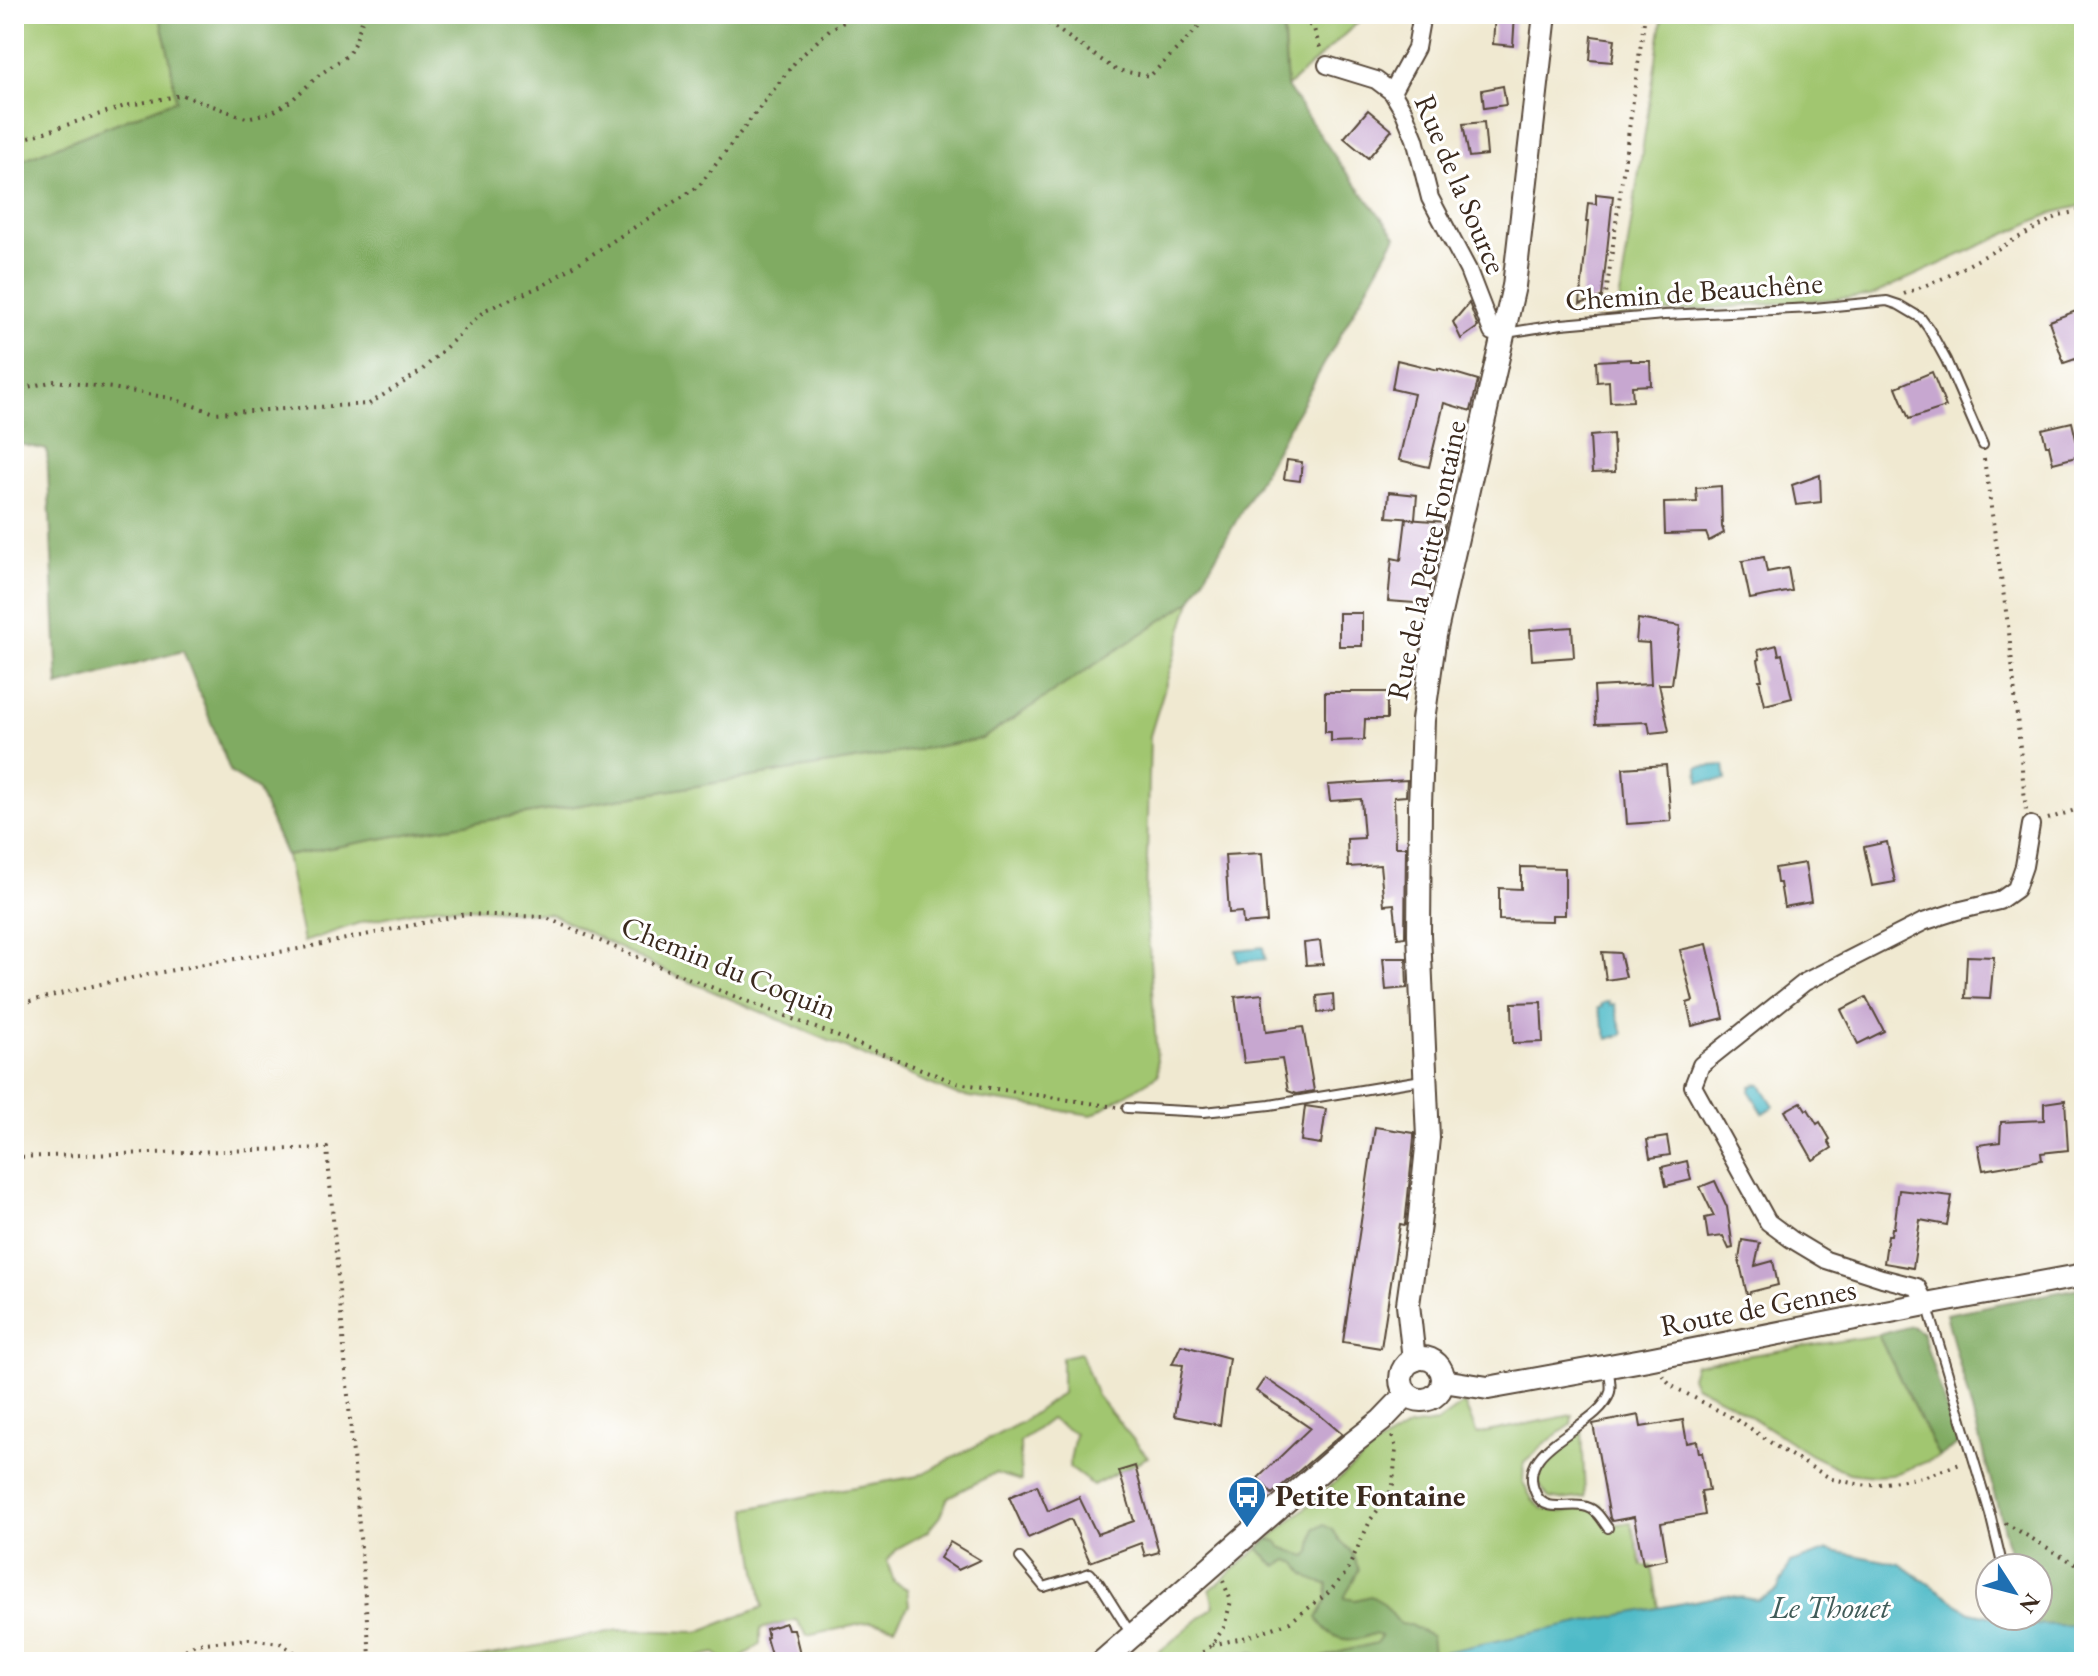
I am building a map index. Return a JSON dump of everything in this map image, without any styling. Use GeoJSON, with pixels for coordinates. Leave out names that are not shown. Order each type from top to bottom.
{"type":"FeatureCollection","features":[{"type":"Feature","properties":{"kind":"street","name":"Rue de la Source"},"geometry":{"type":"LineString","coordinates":[[1392,92],[1416,48],[1422,14]]}},
{"type":"Feature","properties":{"kind":"street","name":"Rue de la Petite Fontaine"},"geometry":{"type":"LineString","coordinates":[[1414,1360],[1408,1304],[1428,1138],[1419,934],[1423,720],[1435,635],[1514,286],[1545,14]]}},
{"type":"Feature","properties":{"kind":"street","name":"Rue de la Source"},"geometry":{"type":"LineString","coordinates":[[1327,65],[1376,80],[1392,92],[1415,139],[1430,198],[1468,270],[1492,332],[1505,333]]}},
{"type":"Feature","properties":{"kind":"street"},"geometry":{"type":"LineString","coordinates":[[1926,1304],[1917,1287],[1826,1260],[1768,1222],[1693,1086],[1701,1065],[1805,982],[1923,922],[1999,901],[2016,889],[2024,866],[2031,825]]}},
{"type":"Feature","properties":{"kind":"street","name":"Route de Gennes"},"geometry":{"type":"LineString","coordinates":[[1443,1381],[1488,1388],[2084,1275]]}},
{"type":"Feature","properties":{"kind":"street"},"geometry":{"type":"LineString","coordinates":[[1428,1359],[1443,1373],[1443,1381],[1442,1387],[1432,1398],[1419,1400],[1407,1394],[1402,1375],[1414,1360],[1428,1359]]}},
{"type":"Feature","properties":{"kind":"street"},"geometry":{"type":"LineString","coordinates":[[1102,1662],[1381,1421],[1407,1394]]}},
{"type":"Feature","properties":{"kind":"lane","name":"Chemin de Beauchêne"},"geometry":{"type":"LineString","coordinates":[[1505,333],[1562,324],[1664,315],[1814,308],[1887,301]]}},
{"type":"Feature","properties":{"kind":"lane"},"geometry":{"type":"LineString","coordinates":[[1887,301],[1921,318],[1929,329],[1983,445]]}},
{"type":"Feature","properties":{"kind":"lane"},"geometry":{"type":"LineString","coordinates":[[1127,1108],[1204,1112],[1270,1105],[1427,1079]]}},
{"type":"Feature","properties":{"kind":"lane"},"geometry":{"type":"LineString","coordinates":[[1926,1304],[1999,1552]]}},
{"type":"Feature","properties":{"kind":"lane"},"geometry":{"type":"LineString","coordinates":[[1608,1366],[1611,1390],[1604,1403],[1578,1427],[1550,1445],[1536,1460],[1532,1479],[1537,1497],[1549,1506],[1584,1505],[1596,1511],[1608,1528]]}},
{"type":"Feature","properties":{"kind":"lane"},"geometry":{"type":"LineString","coordinates":[[1020,1558],[1044,1587],[1090,1573],[1132,1636]]}},
{"type":"Feature","properties":{"kind":"path"},"geometry":{"type":"LineString","coordinates":[[14,142],[125,106],[182,95],[246,118],[273,112],[348,55],[364,14]]}},
{"type":"Feature","properties":{"kind":"path"},"geometry":{"type":"LineString","coordinates":[[14,390],[55,381],[84,384],[170,398],[215,413],[369,404],[420,372],[485,310],[544,285],[699,186],[795,62],[830,29],[860,14]]}},
{"type":"Feature","properties":{"kind":"path"},"geometry":{"type":"LineString","coordinates":[[1035,14],[1116,70],[1150,76],[1197,29],[1207,14]]}},
{"type":"Feature","properties":{"kind":"path"},"geometry":{"type":"LineString","coordinates":[[1297,14],[1314,29],[1327,65]]}},
{"type":"Feature","properties":{"kind":"path"},"geometry":{"type":"LineString","coordinates":[[1562,324],[1606,295],[1645,14]]}},
{"type":"Feature","properties":{"kind":"path"},"geometry":{"type":"LineString","coordinates":[[1887,301],[1946,277],[2060,215],[2084,210]]}},
{"type":"Feature","properties":{"kind":"path"},"geometry":{"type":"LineString","coordinates":[[1983,445],[2009,632],[2025,806],[2031,825],[2084,807]]}},
{"type":"Feature","properties":{"kind":"path","name":"Chemin du Coquin"},"geometry":{"type":"LineString","coordinates":[[14,1005],[101,984],[298,949],[466,914],[544,917],[957,1083],[1127,1108]]}},
{"type":"Feature","properties":{"kind":"path"},"geometry":{"type":"LineString","coordinates":[[14,1157],[327,1148],[370,1655],[359,1662]]}},
{"type":"Feature","properties":{"kind":"path"},"geometry":{"type":"LineString","coordinates":[[1648,1359],[1672,1386],[1744,1424],[1832,1479],[1867,1486],[1923,1477],[1973,1459]]}},
{"type":"Feature","properties":{"kind":"path"},"geometry":{"type":"LineString","coordinates":[[1212,1645],[1290,1622],[1328,1593],[1346,1573],[1371,1519],[1388,1497],[1393,1484],[1396,1448],[1391,1433],[1381,1421]]}},
{"type":"Feature","properties":{"kind":"path"},"geometry":{"type":"LineString","coordinates":[[1990,1514],[2084,1569]]}},
{"type":"Feature","properties":{"kind":"path"},"geometry":{"type":"LineString","coordinates":[[1190,1662],[1212,1645],[1224,1627],[1231,1601],[1220,1575],[1212,1566]]}},
{"type":"Feature","properties":{"kind":"path"},"geometry":{"type":"LineString","coordinates":[[165,1662],[195,1644],[249,1639],[280,1643],[309,1662]]}},
{"type":"Feature","properties":{"kind":"green space"},"geometry":{"type":"Polygon","coordinates":[[[14,14],[159,14],[176,100],[14,163],[14,14]]]}},
{"type":"Feature","properties":{"kind":"green space"},"geometry":{"type":"Polygon","coordinates":[[[159,14],[1282,14],[1287,87],[1343,168],[1396,236],[1191,601],[982,739],[286,856],[257,789],[231,773],[183,651],[58,686],[47,450],[14,443],[14,163],[176,100],[159,14]]]}},
{"type":"Feature","properties":{"kind":"green space"},"geometry":{"type":"Polygon","coordinates":[[[1283,14],[1367,14],[1287,87],[1283,14]]]}},
{"type":"Feature","properties":{"kind":"green space"},"geometry":{"type":"Polygon","coordinates":[[[1663,14],[2084,14],[2084,205],[2052,213],[1870,296],[1617,316],[1663,14]]]}},
{"type":"Feature","properties":{"kind":"green space"},"geometry":{"type":"Polygon","coordinates":[[[1191,601],[1150,736],[1146,903],[1158,1075],[1092,1115],[956,1095],[665,971],[551,914],[440,906],[362,922],[304,942],[286,856],[982,739],[1191,601]]]}},
{"type":"Feature","properties":{"kind":"green space"},"geometry":{"type":"Polygon","coordinates":[[[2084,1287],[2084,1626],[2054,1625],[2054,1552],[2010,1552],[1946,1314],[2084,1287]]]}},
{"type":"Feature","properties":{"kind":"green space"},"geometry":{"type":"Polygon","coordinates":[[[1912,1326],[1922,1333],[1955,1435],[1957,1445],[1939,1457],[1878,1335],[1912,1326]]]}},
{"type":"Feature","properties":{"kind":"green space"},"geometry":{"type":"Polygon","coordinates":[[[1878,1335],[1939,1457],[1892,1475],[1848,1473],[1811,1455],[1728,1402],[1695,1385],[1691,1377],[1695,1364],[1878,1335]]]}},
{"type":"Feature","properties":{"kind":"green space"},"geometry":{"type":"Polygon","coordinates":[[[1081,1353],[1097,1396],[1148,1457],[1093,1485],[1069,1467],[1075,1434],[1050,1419],[1020,1442],[1021,1481],[995,1473],[948,1497],[940,1516],[927,1532],[898,1548],[887,1561],[894,1582],[907,1589],[909,1605],[895,1627],[870,1622],[807,1636],[796,1620],[760,1629],[760,1644],[735,1662],[727,1662],[715,1653],[684,1660],[455,1662],[619,1630],[698,1632],[763,1607],[747,1509],[918,1476],[1022,1422],[1062,1393],[1062,1357],[1081,1353]]]}},
{"type":"Feature","properties":{"kind":"green space"},"geometry":{"type":"Polygon","coordinates":[[[1464,1403],[1477,1434],[1572,1415],[1571,1425],[1524,1463],[1523,1483],[1532,1499],[1543,1509],[1562,1512],[1601,1504],[1606,1521],[1613,1525],[1631,1522],[1642,1566],[1652,1566],[1659,1608],[1397,1662],[1147,1662],[1214,1606],[1210,1590],[1377,1446],[1408,1427],[1436,1423],[1464,1403]]]}},
{"type":"Feature","properties":{"kind":"green space"},"geometry":{"type":"Polygon","coordinates":[[[1582,1429],[1585,1497],[1549,1498],[1536,1480],[1539,1472],[1554,1451],[1582,1429]]]}},
{"type":"Feature","properties":{"kind":"green space"},"geometry":{"type":"Polygon","coordinates":[[[1324,1525],[1333,1530],[1350,1550],[1359,1569],[1344,1598],[1355,1600],[1371,1596],[1383,1603],[1400,1624],[1410,1625],[1431,1636],[1433,1654],[1397,1662],[1308,1662],[1376,1643],[1381,1636],[1348,1639],[1330,1633],[1317,1618],[1327,1600],[1328,1584],[1310,1578],[1297,1563],[1288,1560],[1277,1566],[1258,1548],[1269,1539],[1307,1557],[1311,1552],[1315,1528],[1324,1525]]]}},
{"type":"Feature","properties":{"kind":"green space"},"geometry":{"type":"Polygon","coordinates":[[[1232,1652],[1253,1652],[1263,1662],[1225,1662],[1232,1652]]]}},
{"type":"Feature","properties":{"kind":"water"},"geometry":{"type":"Polygon","coordinates":[[[1724,765],[1726,780],[1699,782],[1698,767],[1724,765]]]}},
{"type":"Feature","properties":{"kind":"water"},"geometry":{"type":"Polygon","coordinates":[[[1263,947],[1265,959],[1238,962],[1236,950],[1263,947]]]}},
{"type":"Feature","properties":{"kind":"water"},"geometry":{"type":"Polygon","coordinates":[[[1609,1001],[1610,1005],[1614,1004],[1623,1034],[1608,1039],[1598,1008],[1609,1001]]]}},
{"type":"Feature","properties":{"kind":"water"},"geometry":{"type":"Polygon","coordinates":[[[1761,1085],[1774,1106],[1763,1113],[1750,1092],[1751,1086],[1761,1085]]]}},
{"type":"Feature","properties":{"kind":"water","name":"Le Thouet"},"geometry":{"type":"Polygon","coordinates":[[[1828,1550],[1900,1564],[1974,1613],[1974,1632],[2054,1632],[2054,1625],[2084,1626],[2084,1662],[1397,1662],[1726,1595],[1758,1600],[1777,1591],[1790,1563],[1828,1550]]]}},
{"type":"Feature","properties":{"kind":"building"},"geometry":{"type":"Polygon","coordinates":[[[1495,14],[1515,14],[1513,46],[1493,44],[1495,14]]]}},
{"type":"Feature","properties":{"kind":"building"},"geometry":{"type":"Polygon","coordinates":[[[1592,36],[1615,39],[1612,62],[1590,60],[1592,36]]]}},
{"type":"Feature","properties":{"kind":"building"},"geometry":{"type":"Polygon","coordinates":[[[1503,86],[1506,105],[1484,108],[1482,90],[1503,86]]]}},
{"type":"Feature","properties":{"kind":"building"},"geometry":{"type":"Polygon","coordinates":[[[1368,110],[1392,130],[1368,158],[1344,138],[1368,110]]]}},
{"type":"Feature","properties":{"kind":"building"},"geometry":{"type":"Polygon","coordinates":[[[1484,122],[1487,155],[1469,157],[1463,124],[1484,122]]]}},
{"type":"Feature","properties":{"kind":"building"},"geometry":{"type":"Polygon","coordinates":[[[1596,194],[1613,196],[1602,297],[1580,304],[1588,203],[1596,204],[1596,194]]]}},
{"type":"Feature","properties":{"kind":"building"},"geometry":{"type":"Polygon","coordinates":[[[1469,303],[1478,327],[1461,339],[1453,322],[1469,303]]]}},
{"type":"Feature","properties":{"kind":"building"},"geometry":{"type":"Polygon","coordinates":[[[2076,311],[2084,336],[2084,356],[2064,363],[2049,321],[2076,311]]]}},
{"type":"Feature","properties":{"kind":"building"},"geometry":{"type":"Polygon","coordinates":[[[1397,360],[1478,380],[1471,411],[1444,403],[1429,467],[1399,460],[1414,394],[1392,389],[1397,360]]]}},
{"type":"Feature","properties":{"kind":"building"},"geometry":{"type":"Polygon","coordinates":[[[1596,361],[1650,361],[1651,385],[1632,386],[1633,401],[1610,402],[1609,381],[1597,382],[1596,361]]]}},
{"type":"Feature","properties":{"kind":"building"},"geometry":{"type":"Polygon","coordinates":[[[1932,372],[1946,407],[1909,419],[1896,387],[1932,372]]]}},
{"type":"Feature","properties":{"kind":"building"},"geometry":{"type":"Polygon","coordinates":[[[2072,422],[2080,456],[2053,463],[2042,429],[2072,422]]]}},
{"type":"Feature","properties":{"kind":"building"},"geometry":{"type":"Polygon","coordinates":[[[1613,434],[1615,472],[1592,473],[1590,436],[1613,434]]]}},
{"type":"Feature","properties":{"kind":"building"},"geometry":{"type":"Polygon","coordinates":[[[1287,460],[1302,462],[1300,481],[1284,479],[1287,460]]]}},
{"type":"Feature","properties":{"kind":"building"},"geometry":{"type":"Polygon","coordinates":[[[1820,475],[1821,502],[1796,505],[1792,485],[1820,475]]]}},
{"type":"Feature","properties":{"kind":"building"},"geometry":{"type":"Polygon","coordinates":[[[1721,486],[1724,533],[1709,541],[1706,533],[1665,534],[1664,503],[1697,502],[1696,488],[1721,486]]]}},
{"type":"Feature","properties":{"kind":"building"},"geometry":{"type":"Polygon","coordinates":[[[1389,492],[1417,495],[1415,519],[1387,517],[1389,492]]]}},
{"type":"Feature","properties":{"kind":"building"},"geometry":{"type":"Polygon","coordinates":[[[1406,519],[1446,522],[1428,604],[1388,601],[1392,558],[1401,560],[1406,519]]]}},
{"type":"Feature","properties":{"kind":"building"},"geometry":{"type":"Polygon","coordinates":[[[1764,557],[1767,572],[1788,568],[1792,591],[1750,599],[1742,561],[1764,557]]]}},
{"type":"Feature","properties":{"kind":"building"},"geometry":{"type":"Polygon","coordinates":[[[1339,613],[1362,613],[1362,646],[1339,646],[1339,613]]]}},
{"type":"Feature","properties":{"kind":"building"},"geometry":{"type":"Polygon","coordinates":[[[1638,619],[1680,626],[1672,684],[1659,684],[1669,731],[1650,733],[1648,722],[1596,724],[1594,687],[1651,684],[1649,643],[1636,642],[1638,619]]]}},
{"type":"Feature","properties":{"kind":"building"},"geometry":{"type":"Polygon","coordinates":[[[1572,627],[1574,657],[1532,660],[1530,630],[1572,627]]]}},
{"type":"Feature","properties":{"kind":"building"},"geometry":{"type":"Polygon","coordinates":[[[1777,645],[1792,698],[1765,705],[1759,680],[1762,680],[1758,650],[1777,645]]]}},
{"type":"Feature","properties":{"kind":"building"},"geometry":{"type":"Polygon","coordinates":[[[1325,692],[1387,692],[1387,719],[1365,719],[1364,740],[1331,741],[1331,732],[1325,732],[1325,692]]]}},
{"type":"Feature","properties":{"kind":"building"},"geometry":{"type":"Polygon","coordinates":[[[1666,765],[1671,821],[1627,824],[1623,768],[1666,765]]]}},
{"type":"Feature","properties":{"kind":"building"},"geometry":{"type":"Polygon","coordinates":[[[1407,780],[1406,796],[1394,797],[1395,847],[1406,847],[1405,937],[1398,938],[1394,904],[1384,905],[1380,865],[1348,867],[1347,839],[1364,838],[1361,799],[1330,801],[1328,785],[1407,780]]]}},
{"type":"Feature","properties":{"kind":"building"},"geometry":{"type":"Polygon","coordinates":[[[1887,842],[1895,882],[1872,886],[1864,847],[1887,842]]]}},
{"type":"Feature","properties":{"kind":"building"},"geometry":{"type":"Polygon","coordinates":[[[1262,853],[1267,922],[1243,924],[1242,912],[1229,913],[1225,855],[1262,853]]]}},
{"type":"Feature","properties":{"kind":"building"},"geometry":{"type":"Polygon","coordinates":[[[1805,863],[1811,902],[1784,907],[1775,868],[1805,863]]]}},
{"type":"Feature","properties":{"kind":"building"},"geometry":{"type":"Polygon","coordinates":[[[1521,867],[1565,868],[1565,915],[1552,915],[1552,921],[1499,920],[1499,888],[1521,889],[1521,867]]]}},
{"type":"Feature","properties":{"kind":"building"},"geometry":{"type":"Polygon","coordinates":[[[1320,941],[1323,964],[1306,965],[1304,943],[1320,941]]]}},
{"type":"Feature","properties":{"kind":"building"},"geometry":{"type":"Polygon","coordinates":[[[1707,944],[1724,1018],[1692,1026],[1687,1003],[1693,1001],[1680,950],[1707,944]]]}},
{"type":"Feature","properties":{"kind":"building"},"geometry":{"type":"Polygon","coordinates":[[[1602,952],[1620,953],[1626,977],[1606,980],[1602,952]]]}},
{"type":"Feature","properties":{"kind":"building"},"geometry":{"type":"Polygon","coordinates":[[[1967,956],[1994,957],[1990,999],[1965,998],[1967,956]]]}},
{"type":"Feature","properties":{"kind":"building"},"geometry":{"type":"Polygon","coordinates":[[[1383,958],[1406,958],[1407,988],[1386,990],[1383,958]]]}},
{"type":"Feature","properties":{"kind":"building"},"geometry":{"type":"Polygon","coordinates":[[[1262,994],[1266,1032],[1303,1027],[1314,1091],[1296,1094],[1288,1091],[1282,1059],[1244,1063],[1235,997],[1262,994]]]}},
{"type":"Feature","properties":{"kind":"building"},"geometry":{"type":"Polygon","coordinates":[[[1333,994],[1334,1011],[1318,1013],[1317,996],[1333,994]]]}},
{"type":"Feature","properties":{"kind":"building"},"geometry":{"type":"Polygon","coordinates":[[[1866,997],[1884,1031],[1858,1044],[1841,1010],[1866,997]]]}},
{"type":"Feature","properties":{"kind":"building"},"geometry":{"type":"Polygon","coordinates":[[[1541,1002],[1543,1042],[1513,1043],[1512,1003],[1541,1002]]]}},
{"type":"Feature","properties":{"kind":"building"},"geometry":{"type":"Polygon","coordinates":[[[2065,1100],[2068,1150],[2041,1153],[2042,1160],[1983,1170],[1978,1145],[2000,1142],[2001,1122],[2044,1120],[2044,1103],[2065,1100]]]}},
{"type":"Feature","properties":{"kind":"building"},"geometry":{"type":"Polygon","coordinates":[[[1801,1102],[1817,1124],[1820,1122],[1832,1148],[1813,1160],[1785,1111],[1801,1102]]]}},
{"type":"Feature","properties":{"kind":"building"},"geometry":{"type":"Polygon","coordinates":[[[1305,1106],[1326,1109],[1321,1144],[1301,1141],[1305,1106]]]}},
{"type":"Feature","properties":{"kind":"building"},"geometry":{"type":"Polygon","coordinates":[[[1375,1127],[1414,1133],[1405,1225],[1400,1224],[1381,1348],[1343,1342],[1375,1127]]]}},
{"type":"Feature","properties":{"kind":"building"},"geometry":{"type":"Polygon","coordinates":[[[1667,1137],[1670,1155],[1650,1158],[1647,1140],[1667,1137]]]}},
{"type":"Feature","properties":{"kind":"building"},"geometry":{"type":"Polygon","coordinates":[[[1687,1161],[1691,1180],[1666,1186],[1662,1167],[1687,1161]]]}},
{"type":"Feature","properties":{"kind":"building"},"geometry":{"type":"Polygon","coordinates":[[[1715,1181],[1727,1207],[1733,1248],[1729,1249],[1723,1236],[1708,1238],[1705,1218],[1714,1216],[1700,1187],[1715,1181]]]}},
{"type":"Feature","properties":{"kind":"building"},"geometry":{"type":"Polygon","coordinates":[[[1899,1190],[1952,1196],[1947,1225],[1920,1220],[1913,1268],[1884,1263],[1888,1235],[1894,1228],[1899,1190]]]}},
{"type":"Feature","properties":{"kind":"building"},"geometry":{"type":"Polygon","coordinates":[[[1742,1240],[1760,1243],[1755,1266],[1773,1261],[1778,1285],[1750,1292],[1748,1299],[1739,1260],[1742,1240]]]}},
{"type":"Feature","properties":{"kind":"building"},"geometry":{"type":"Polygon","coordinates":[[[1181,1345],[1229,1358],[1220,1425],[1174,1416],[1183,1365],[1172,1364],[1181,1345]]]}},
{"type":"Feature","properties":{"kind":"building"},"geometry":{"type":"Polygon","coordinates":[[[1265,1378],[1342,1434],[1272,1494],[1258,1478],[1310,1428],[1256,1391],[1265,1378]]]}},
{"type":"Feature","properties":{"kind":"building"},"geometry":{"type":"Polygon","coordinates":[[[1639,1415],[1641,1427],[1683,1420],[1687,1443],[1697,1441],[1699,1453],[1702,1452],[1709,1490],[1701,1491],[1705,1515],[1661,1523],[1667,1559],[1643,1564],[1634,1517],[1612,1521],[1610,1518],[1593,1424],[1639,1415]]]}},
{"type":"Feature","properties":{"kind":"building"},"geometry":{"type":"Polygon","coordinates":[[[1135,1466],[1159,1552],[1145,1556],[1141,1543],[1090,1562],[1071,1519],[1028,1538],[1009,1497],[1037,1485],[1048,1511],[1079,1497],[1097,1534],[1134,1521],[1119,1471],[1135,1466]]]}},
{"type":"Feature","properties":{"kind":"building"},"geometry":{"type":"Polygon","coordinates":[[[950,1542],[980,1560],[958,1570],[940,1558],[950,1542]]]}},
{"type":"Feature","properties":{"kind":"building"},"geometry":{"type":"Polygon","coordinates":[[[786,1623],[788,1629],[794,1629],[802,1662],[773,1662],[766,1629],[786,1623]]]}},
{"type":"Feature","properties":{"kind":"place","name":"Petite Fontaine"},"geometry":{"type":"Point","coordinates":[1247,1529]}}]}
